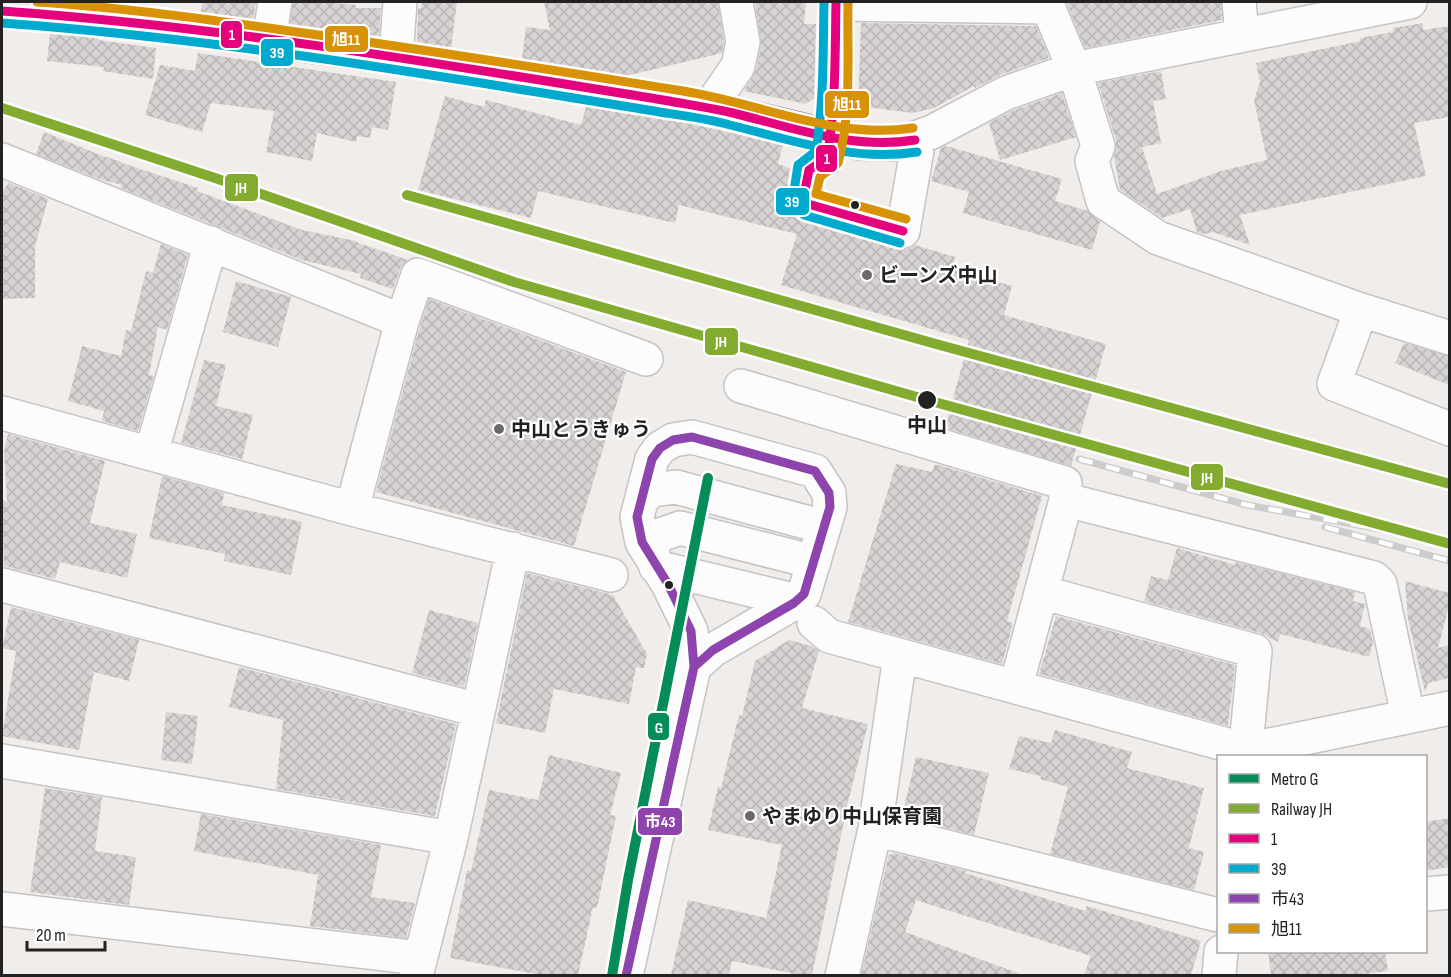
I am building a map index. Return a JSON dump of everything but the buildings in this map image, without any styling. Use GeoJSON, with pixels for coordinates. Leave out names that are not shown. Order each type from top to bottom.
{"type":"FeatureCollection","features":[{"type":"Feature","properties":{"kind":"main road"},"geometry":{"type":"LineString","coordinates":[[2,11],[61,15],[269,40],[709,108],[829,148]]}},
{"type":"Feature","properties":{"kind":"street"},"geometry":{"type":"LineString","coordinates":[[269,40],[275,2]]}},
{"type":"Feature","properties":{"kind":"street"},"geometry":{"type":"LineString","coordinates":[[396,58],[400,2]]}},
{"type":"Feature","properties":{"kind":"street"},"geometry":{"type":"LineString","coordinates":[[709,108],[738,66],[743,42],[736,2]]}},
{"type":"Feature","properties":{"kind":"street"},"geometry":{"type":"LineString","coordinates":[[1410,2],[1074,69],[1006,93],[914,153],[903,231],[808,204],[803,200],[809,170],[829,148],[834,112],[836,2],[1046,4],[1074,69],[1098,146],[1092,161],[1103,201],[1158,238],[1361,310],[1449,338]]}},
{"type":"Feature","properties":{"kind":"street"},"geometry":{"type":"LineString","coordinates":[[1239,2],[1242,34]]}},
{"type":"Feature","properties":{"kind":"street"},"geometry":{"type":"LineString","coordinates":[[829,148],[859,143],[898,144],[914,153]]}},
{"type":"Feature","properties":{"kind":"street"},"geometry":{"type":"LineString","coordinates":[[2,160],[402,321]]}},
{"type":"Feature","properties":{"kind":"street"},"geometry":{"type":"LineString","coordinates":[[151,454],[211,243]]}},
{"type":"Feature","properties":{"kind":"street"},"geometry":{"type":"LineString","coordinates":[[352,509],[402,321],[418,275],[646,359]]}},
{"type":"Feature","properties":{"kind":"street"},"geometry":{"type":"LineString","coordinates":[[1361,310],[1334,384],[1449,429]]}},
{"type":"Feature","properties":{"kind":"street"},"geometry":{"type":"LineString","coordinates":[[741,386],[1065,483],[1066,500],[1016,686]]}},
{"type":"Feature","properties":{"kind":"street"},"geometry":{"type":"LineString","coordinates":[[2,413],[352,509],[611,575]]}},
{"type":"Feature","properties":{"kind":"street"},"geometry":{"type":"LineString","coordinates":[[626,975],[694,668],[691,631],[668,584],[642,542],[637,517],[652,459],[660,448],[673,440],[692,437],[815,471],[829,493],[830,507],[804,594],[806,612]]}},
{"type":"Feature","properties":{"kind":"street"},"geometry":{"type":"LineString","coordinates":[[642,499],[652,490],[676,487],[824,527]]}},
{"type":"Feature","properties":{"kind":"street"},"geometry":{"type":"LineString","coordinates":[[1066,500],[1374,578],[1380,584],[1408,716]]}},
{"type":"Feature","properties":{"kind":"street"},"geometry":{"type":"LineString","coordinates":[[656,567],[652,556],[653,544],[657,536],[680,528],[814,562]]}},
{"type":"Feature","properties":{"kind":"street"},"geometry":{"type":"LineString","coordinates":[[2,909],[418,967],[451,837],[478,710],[522,552]]}},
{"type":"Feature","properties":{"kind":"street"},"geometry":{"type":"LineString","coordinates":[[656,567],[806,612],[829,636],[1016,686],[1245,753],[1449,708]]}},
{"type":"Feature","properties":{"kind":"street"},"geometry":{"type":"LineString","coordinates":[[2,585],[478,710]]}},
{"type":"Feature","properties":{"kind":"street"},"geometry":{"type":"LineString","coordinates":[[1041,592],[1255,651],[1245,753]]}},
{"type":"Feature","properties":{"kind":"street"},"geometry":{"type":"LineString","coordinates":[[694,668],[712,650],[806,612]]}},
{"type":"Feature","properties":{"kind":"street"},"geometry":{"type":"LineString","coordinates":[[842,975],[875,829],[900,656]]}},
{"type":"Feature","properties":{"kind":"street"},"geometry":{"type":"LineString","coordinates":[[2,761],[451,837]]}},
{"type":"Feature","properties":{"kind":"street"},"geometry":{"type":"LineString","coordinates":[[875,829],[1217,915]]}},
{"type":"Feature","properties":{"kind":"street"},"geometry":{"type":"LineString","coordinates":[[1427,894],[1449,892]]}},
{"type":"Feature","properties":{"kind":"street"},"geometry":{"type":"LineString","coordinates":[[1219,975],[1221,953]]}},
{"type":"Feature","properties":{"kind":"railway"},"geometry":{"type":"LineString","coordinates":[[1079,459],[1247,505],[1414,535]]}},
{"type":"Feature","properties":{"kind":"railway"},"geometry":{"type":"LineString","coordinates":[[1325,527],[1450,561]]}},
{"type":"Feature","properties":{"kind":"metro line","name":"G"},"geometry":{"type":"LineString","coordinates":[[612,976],[628,880],[708,478]]}},
{"type":"Feature","properties":{"kind":"rail line","name":"JH"},"geometry":{"type":"LineString","coordinates":[[2,108],[218,179],[514,282],[931,401],[1450,544]]}},
{"type":"Feature","properties":{"kind":"rail line","name":"JH"},"geometry":{"type":"LineString","coordinates":[[407,195],[936,344],[1450,484]]}},
{"type":"Feature","properties":{"kind":"transit line","name":"旭11"},"geometry":{"type":"LineString","coordinates":[[37,2],[209,20],[497,61],[683,91],[826,125],[855,129],[913,128]]}},
{"type":"Feature","properties":{"kind":"transit line","name":"39"},"geometry":{"type":"LineString","coordinates":[[824,2],[819,133],[816,151],[798,165],[792,204],[804,215],[900,243]]}},
{"type":"Feature","properties":{"kind":"transit line","name":"1"},"geometry":{"type":"LineString","coordinates":[[836,2],[834,100],[827,158],[809,170],[803,200],[808,204],[903,231]]}},
{"type":"Feature","properties":{"kind":"transit line","name":"旭11"},"geometry":{"type":"LineString","coordinates":[[848,2],[848,83],[842,144],[838,163],[820,177],[816,194],[906,219]]}},
{"type":"Feature","properties":{"kind":"transit line","name":"1"},"geometry":{"type":"LineString","coordinates":[[2,11],[170,27],[337,48],[701,107],[846,140],[869,142],[915,140]]}},
{"type":"Feature","properties":{"kind":"transit line","name":"39"},"geometry":{"type":"LineString","coordinates":[[2,23],[168,39],[334,60],[706,119],[799,143],[846,152],[869,154],[917,152]]}},
{"type":"Feature","properties":{"kind":"transit line","name":"市43"},"geometry":{"type":"LineString","coordinates":[[692,437],[815,471],[829,493],[830,507],[804,594],[794,603],[713,650],[694,667],[691,631],[668,584],[642,542],[637,517],[652,459],[660,448],[673,440],[692,437]]}},
{"type":"Feature","properties":{"kind":"transit line","name":"市43"},"geometry":{"type":"LineString","coordinates":[[626,976],[694,667]]}},
{"type":"Feature","properties":{"kind":"place","name":"ビーンズ中山"},"geometry":{"type":"Point","coordinates":[867,275]}},
{"type":"Feature","properties":{"kind":"place","name":"中山"},"geometry":{"type":"Point","coordinates":[927,400]}},
{"type":"Feature","properties":{"kind":"place","name":"中山とうきゅう"},"geometry":{"type":"Point","coordinates":[499,429]}},
{"type":"Feature","properties":{"kind":"place","name":"やまゆり中山保育園"},"geometry":{"type":"Point","coordinates":[750,816]}}]}
